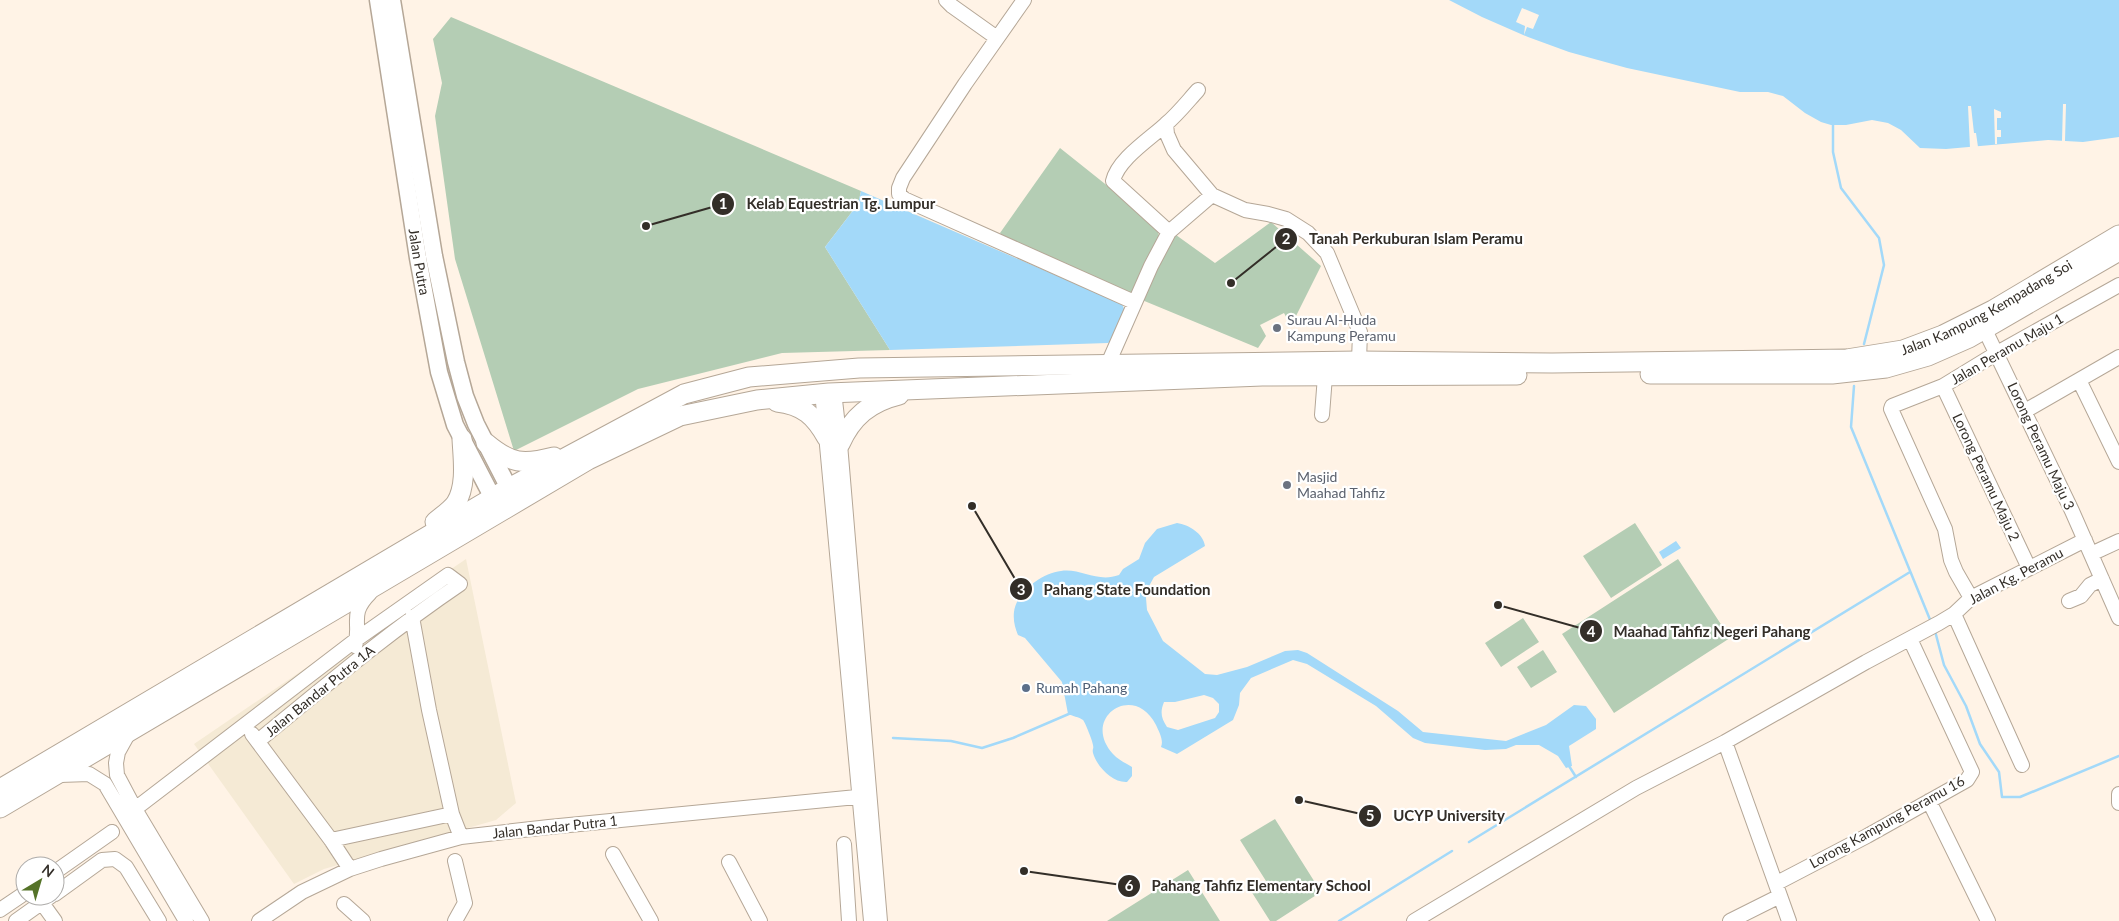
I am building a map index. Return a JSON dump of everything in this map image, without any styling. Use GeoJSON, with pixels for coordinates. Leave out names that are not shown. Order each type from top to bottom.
{"type":"FeatureCollection","features":[{"type":"Feature","properties":{"kind":"highway","name":"Jalan Kampung Kempadang Soi"},"geometry":{"type":"LineString","coordinates":[[1884,360],[1963,326],[2119,235]]}},
{"type":"Feature","properties":{"kind":"highway","name":"Jalan Kampung Kempadang Soi"},"geometry":{"type":"LineString","coordinates":[[1849,366],[1934,353],[1984,330],[2119,251]]}},
{"type":"Feature","properties":{"kind":"highway"},"geometry":{"type":"LineString","coordinates":[[0,808],[382,582],[577,451],[684,394],[749,377],[858,368],[1359,362],[1552,362],[1849,366]]}},
{"type":"Feature","properties":{"kind":"highway"},"geometry":{"type":"LineString","coordinates":[[512,495],[680,416],[757,400],[829,393],[1262,376],[1705,375],[1849,366]]}},
{"type":"Feature","properties":{"kind":"highway"},"geometry":{"type":"LineString","coordinates":[[829,393],[833,385],[843,380],[953,375],[968,367]]}},
{"type":"Feature","properties":{"kind":"highway"},"geometry":{"type":"LineString","coordinates":[[670,402],[687,404],[750,387],[808,381],[820,385],[829,393]]}},
{"type":"Feature","properties":{"kind":"highway"},"geometry":{"type":"LineString","coordinates":[[757,400],[782,402],[801,408],[818,421],[834,441],[845,432],[866,408],[881,400],[929,388]]}},
{"type":"Feature","properties":{"kind":"highway"},"geometry":{"type":"LineString","coordinates":[[398,553],[456,503],[461,491],[463,478],[462,439]]}},
{"type":"Feature","properties":{"kind":"highway"},"geometry":{"type":"LineString","coordinates":[[486,444],[503,457],[518,461],[535,462],[577,451]]}},
{"type":"Feature","properties":{"kind":"highway"},"geometry":{"type":"LineString","coordinates":[[0,788],[398,553],[496,505]]}},
{"type":"Feature","properties":{"kind":"main road","name":"Jalan Putra"},"geometry":{"type":"LineString","coordinates":[[378,0],[416,249],[438,363],[455,425],[496,505]]}},
{"type":"Feature","properties":{"kind":"main road","name":"Jalan Putra"},"geometry":{"type":"LineString","coordinates":[[392,0],[434,256],[456,362],[465,396],[486,444],[512,495]]}},
{"type":"Feature","properties":{"kind":"street"},"geometry":{"type":"LineString","coordinates":[[946,0],[998,38]]}},
{"type":"Feature","properties":{"kind":"street"},"geometry":{"type":"LineString","coordinates":[[1024,0],[903,178],[898,188],[900,194],[904,199],[988,238],[1134,302]]}},
{"type":"Feature","properties":{"kind":"street"},"geometry":{"type":"LineString","coordinates":[[1169,232],[1113,181],[1115,173],[1142,144],[1166,124],[1198,90]]}},
{"type":"Feature","properties":{"kind":"street"},"geometry":{"type":"LineString","coordinates":[[1166,124],[1167,134],[1174,150],[1212,195],[1245,210],[1286,219],[1308,234],[1326,253],[1357,322],[1361,339],[1359,362]]}},
{"type":"Feature","properties":{"kind":"street"},"geometry":{"type":"LineString","coordinates":[[1107,366],[1150,266],[1169,232],[1212,195]]}},
{"type":"Feature","properties":{"kind":"street","name":"Jalan Peramu Maju 1"},"geometry":{"type":"LineString","coordinates":[[1970,598],[1951,560],[1945,528],[1891,409],[1892,406],[1943,386],[1997,353],[2119,285]]}},
{"type":"Feature","properties":{"kind":"street","name":"Lorong Peramu Maju 3"},"geometry":{"type":"LineString","coordinates":[[1984,330],[2025,411],[2119,618]]}},
{"type":"Feature","properties":{"kind":"street"},"geometry":{"type":"LineString","coordinates":[[2025,411],[2119,357]]}},
{"type":"Feature","properties":{"kind":"street"},"geometry":{"type":"LineString","coordinates":[[1322,415],[1325,376]]}},
{"type":"Feature","properties":{"kind":"street"},"geometry":{"type":"LineString","coordinates":[[2080,380],[2119,462]]}},
{"type":"Feature","properties":{"kind":"street","name":"Lorong Peramu Maju 2"},"geometry":{"type":"LineString","coordinates":[[1943,386],[2029,568]]}},
{"type":"Feature","properties":{"kind":"street"},"geometry":{"type":"LineString","coordinates":[[829,393],[835,400],[834,441],[864,797],[871,921]]}},
{"type":"Feature","properties":{"kind":"street","name":"Jalan Kg. Peramu"},"geometry":{"type":"LineString","coordinates":[[1414,921],[1636,788],[1726,742],[1866,662],[1939,623],[1954,614],[1970,598],[2085,540]]}},
{"type":"Feature","properties":{"kind":"street"},"geometry":{"type":"LineString","coordinates":[[2091,554],[2119,541]]}},
{"type":"Feature","properties":{"kind":"street","name":"Jalan Bandar Putra 1A"},"geometry":{"type":"LineString","coordinates":[[350,870],[331,840],[258,741],[348,666],[412,617],[460,584],[448,575],[357,639]]}},
{"type":"Feature","properties":{"kind":"street"},"geometry":{"type":"LineString","coordinates":[[2069,601],[2081,596],[2090,584],[2102,579]]}},
{"type":"Feature","properties":{"kind":"street"},"geometry":{"type":"LineString","coordinates":[[348,666],[357,639],[356,620],[358,608],[362,601],[382,582]]}},
{"type":"Feature","properties":{"kind":"street"},"geometry":{"type":"LineString","coordinates":[[1954,614],[2022,765]]}},
{"type":"Feature","properties":{"kind":"street"},"geometry":{"type":"LineString","coordinates":[[412,617],[429,710],[452,814],[461,837]]}},
{"type":"Feature","properties":{"kind":"street"},"geometry":{"type":"LineString","coordinates":[[135,809],[357,639]]}},
{"type":"Feature","properties":{"kind":"street","name":"Lorong Kampung Peramu 16"},"geometry":{"type":"LineString","coordinates":[[1730,921],[1779,890],[1967,780],[1972,772],[1910,639]]}},
{"type":"Feature","properties":{"kind":"street"},"geometry":{"type":"LineString","coordinates":[[245,724],[258,741]]}},
{"type":"Feature","properties":{"kind":"street"},"geometry":{"type":"LineString","coordinates":[[128,734],[121,743],[116,763],[117,776],[202,921]]}},
{"type":"Feature","properties":{"kind":"street"},"geometry":{"type":"LineString","coordinates":[[1726,742],[1789,921]]}},
{"type":"Feature","properties":{"kind":"street"},"geometry":{"type":"LineString","coordinates":[[53,777],[68,774],[89,774],[105,784],[186,921]]}},
{"type":"Feature","properties":{"kind":"street"},"geometry":{"type":"LineString","coordinates":[[2119,794],[2119,803]]}},
{"type":"Feature","properties":{"kind":"street"},"geometry":{"type":"LineString","coordinates":[[864,797],[880,921]]}},
{"type":"Feature","properties":{"kind":"street","name":"Jalan Bandar Putra 1"},"geometry":{"type":"LineString","coordinates":[[259,921],[295,896],[350,870],[380,858],[461,837],[549,826],[864,797]]}},
{"type":"Feature","properties":{"kind":"street"},"geometry":{"type":"LineString","coordinates":[[1929,801],[1988,921]]}},
{"type":"Feature","properties":{"kind":"street"},"geometry":{"type":"LineString","coordinates":[[331,840],[452,814]]}},
{"type":"Feature","properties":{"kind":"street"},"geometry":{"type":"LineString","coordinates":[[65,865],[112,832]]}},
{"type":"Feature","properties":{"kind":"street"},"geometry":{"type":"LineString","coordinates":[[844,844],[849,921]]}},
{"type":"Feature","properties":{"kind":"street"},"geometry":{"type":"LineString","coordinates":[[613,854],[652,921]]}},
{"type":"Feature","properties":{"kind":"street"},"geometry":{"type":"LineString","coordinates":[[65,887],[102,860],[115,859],[126,867],[160,921]]}},
{"type":"Feature","properties":{"kind":"street"},"geometry":{"type":"LineString","coordinates":[[455,861],[465,903],[455,921]]}},
{"type":"Feature","properties":{"kind":"street"},"geometry":{"type":"LineString","coordinates":[[729,862],[760,921]]}},
{"type":"Feature","properties":{"kind":"street"},"geometry":{"type":"LineString","coordinates":[[0,910],[15,900]]}},
{"type":"Feature","properties":{"kind":"street"},"geometry":{"type":"LineString","coordinates":[[344,904],[363,921]]}},
{"type":"Feature","properties":{"kind":"street"},"geometry":{"type":"LineString","coordinates":[[16,921],[37,906]]}},
{"type":"Feature","properties":{"kind":"street"},"geometry":{"type":"LineString","coordinates":[[50,906],[55,921]]}},
{"type":"Feature","properties":{"kind":"shaded area"},"geometry":{"type":"Polygon","coordinates":[[[466,559],[516,803],[496,820],[324,869],[294,884],[194,744],[466,559]]]}},
{"type":"Feature","properties":{"kind":"green space"},"geometry":{"type":"Polygon","coordinates":[[[451,17],[861,191],[858,204],[825,247],[890,350],[782,353],[638,389],[514,451],[455,259],[435,116],[442,83],[433,39],[451,17]]]}},
{"type":"Feature","properties":{"kind":"green space"},"geometry":{"type":"Polygon","coordinates":[[[1060,148],[1129,203],[1158,231],[1159,237],[1131,295],[1005,239],[1000,233],[1060,148]]]}},
{"type":"Feature","properties":{"kind":"green space"},"geometry":{"type":"Polygon","coordinates":[[[1271,222],[1321,266],[1291,326],[1284,313],[1260,325],[1266,336],[1258,348],[1142,300],[1164,250],[1176,235],[1215,263],[1271,222]]]}},
{"type":"Feature","properties":{"kind":"green space"},"geometry":{"type":"Polygon","coordinates":[[[1635,523],[1662,565],[1611,598],[1583,556],[1635,523]]]}},
{"type":"Feature","properties":{"kind":"green space"},"geometry":{"type":"Polygon","coordinates":[[[1678,559],[1730,638],[1614,713],[1562,634],[1678,559]]]}},
{"type":"Feature","properties":{"kind":"green space"},"geometry":{"type":"Polygon","coordinates":[[[1523,618],[1539,642],[1501,667],[1485,643],[1523,618]]]}},
{"type":"Feature","properties":{"kind":"green space"},"geometry":{"type":"Polygon","coordinates":[[[1543,650],[1557,672],[1531,688],[1517,667],[1543,650]]]}},
{"type":"Feature","properties":{"kind":"green space"},"geometry":{"type":"Polygon","coordinates":[[[1275,819],[1321,892],[1276,921],[1270,921],[1251,891],[1266,881],[1240,840],[1275,819]]]}},
{"type":"Feature","properties":{"kind":"green space"},"geometry":{"type":"Polygon","coordinates":[[[1188,870],[1220,921],[1107,921],[1188,870]]]}},
{"type":"Feature","properties":{"kind":"water"},"geometry":{"type":"Polygon","coordinates":[[[1449,0],[2119,0],[2119,137],[2083,142],[2048,140],[1946,149],[1920,148],[1901,130],[1888,123],[1872,120],[1846,125],[1831,125],[1805,113],[1783,96],[1768,92],[1740,92],[1627,68],[1569,52],[1528,37],[1449,0]]]}},
{"type":"Feature","properties":{"kind":"water"},"geometry":{"type":"Polygon","coordinates":[[[861,191],[1122,304],[1126,313],[1111,341],[1108,343],[890,350],[825,247],[858,204],[861,191]]]}},
{"type":"Feature","properties":{"kind":"water"},"geometry":{"type":"Polygon","coordinates":[[[1177,523],[1182,524],[1195,530],[1204,541],[1205,546],[1154,577],[1148,588],[1146,598],[1147,610],[1163,641],[1205,674],[1217,675],[1247,667],[1285,651],[1298,650],[1307,653],[1398,711],[1423,732],[1506,741],[1546,725],[1574,705],[1586,706],[1596,719],[1596,729],[1569,746],[1572,766],[1566,768],[1558,756],[1539,745],[1516,745],[1506,749],[1485,750],[1425,743],[1413,738],[1376,706],[1307,664],[1293,660],[1251,678],[1240,693],[1239,705],[1233,720],[1177,754],[1161,747],[1160,733],[1146,712],[1135,706],[1124,705],[1114,709],[1106,717],[1103,728],[1104,741],[1115,756],[1132,767],[1132,776],[1127,782],[1116,780],[1098,764],[1093,753],[1092,740],[1083,720],[1068,714],[1062,682],[1025,638],[1018,635],[1014,624],[1014,612],[1020,597],[1025,591],[1046,575],[1061,571],[1075,571],[1103,577],[1119,575],[1123,569],[1139,559],[1145,543],[1157,529],[1177,523]],[[1204,695],[1175,702],[1164,702],[1162,709],[1163,721],[1167,727],[1178,730],[1215,718],[1219,712],[1219,704],[1213,698],[1204,695]]]}},
{"type":"Feature","properties":{"kind":"water"},"geometry":{"type":"Polygon","coordinates":[[[1676,541],[1681,548],[1663,559],[1659,552],[1676,541]]]}},
{"type":"Feature","properties":{"kind":"pier"},"geometry":{"type":"Polygon","coordinates":[[[1522,8],[1539,15],[1533,29],[1527,27],[1524,35],[1525,26],[1516,22],[1522,8]]]}},
{"type":"Feature","properties":{"kind":"pier"},"geometry":{"type":"Polygon","coordinates":[[[2063,104],[2066,104],[2065,141],[2062,141],[2063,104]]]}},
{"type":"Feature","properties":{"kind":"pier"},"geometry":{"type":"Polygon","coordinates":[[[1968,106],[1971,106],[1974,133],[1976,133],[1978,147],[1970,148],[1968,106]]]}},
{"type":"Feature","properties":{"kind":"pier"},"geometry":{"type":"Polygon","coordinates":[[[1994,109],[2001,112],[2001,118],[1997,118],[1997,130],[2001,130],[2001,137],[1997,137],[1997,144],[1995,144],[1994,109]]]}},
{"type":"Feature","properties":{"kind":"waterway"},"geometry":{"type":"LineString","coordinates":[[1833,123],[1833,152],[1841,188],[1879,238],[1884,265],[1864,344]]}},
{"type":"Feature","properties":{"kind":"waterway"},"geometry":{"type":"LineString","coordinates":[[1854,386],[1851,427],[1931,622]]}},
{"type":"Feature","properties":{"kind":"waterway"},"geometry":{"type":"LineString","coordinates":[[1469,842],[1910,572]]}},
{"type":"Feature","properties":{"kind":"waterway"},"geometry":{"type":"LineString","coordinates":[[1935,631],[1944,665],[1966,706],[1980,744],[1999,772],[2002,797],[2020,797],[2119,756]]}},
{"type":"Feature","properties":{"kind":"waterway"},"geometry":{"type":"LineString","coordinates":[[893,738],[951,741],[982,748],[1013,738],[1071,713]]}},
{"type":"Feature","properties":{"kind":"waterway"},"geometry":{"type":"LineString","coordinates":[[1569,766],[1576,777]]}},
{"type":"Feature","properties":{"kind":"waterway"},"geometry":{"type":"LineString","coordinates":[[1339,921],[1452,851]]}},
{"type":"Feature","properties":{"kind":"place","name":"Kelab Equestrian Tg. Lumpur"},"geometry":{"type":"Point","coordinates":[646,226]}},
{"type":"Feature","properties":{"kind":"place","name":"Tanah Perkuburan Islam Peramu"},"geometry":{"type":"Point","coordinates":[1231,283]}},
{"type":"Feature","properties":{"kind":"place","name":"Surau Al-Huda Kampung Peramu"},"geometry":{"type":"Point","coordinates":[1277,328]}},
{"type":"Feature","properties":{"kind":"place","name":"Masjid Maahad Tahfiz"},"geometry":{"type":"Point","coordinates":[1287,485]}},
{"type":"Feature","properties":{"kind":"place","name":"Pahang State Foundation"},"geometry":{"type":"Point","coordinates":[972,506]}},
{"type":"Feature","properties":{"kind":"place","name":"Maahad Tahfiz Negeri Pahang"},"geometry":{"type":"Point","coordinates":[1498,605]}},
{"type":"Feature","properties":{"kind":"place","name":"Rumah Pahang"},"geometry":{"type":"Point","coordinates":[1026,688]}},
{"type":"Feature","properties":{"kind":"place","name":"UCYP University"},"geometry":{"type":"Point","coordinates":[1299,800]}},
{"type":"Feature","properties":{"kind":"place","name":"Pahang Tahfiz Elementary School"},"geometry":{"type":"Point","coordinates":[1024,871]}}]}
